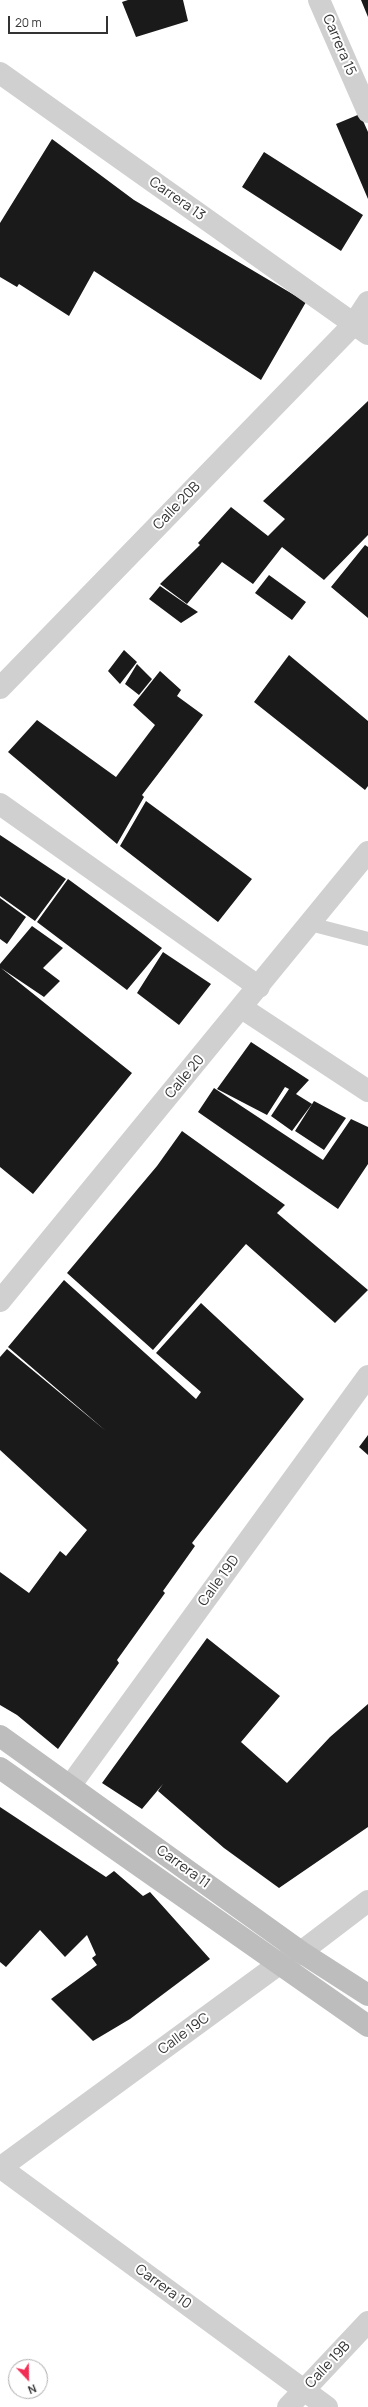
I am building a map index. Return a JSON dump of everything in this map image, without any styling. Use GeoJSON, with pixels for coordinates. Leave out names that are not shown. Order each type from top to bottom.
{"type":"FeatureCollection","features":[{"type":"Feature","properties":{"kind":"main road","name":"Carrera 11"},"geometry":{"type":"LineString","coordinates":[[0,1736],[301,1952],[368,1995]]}},
{"type":"Feature","properties":{"kind":"main road","name":"Carrera 11"},"geometry":{"type":"LineString","coordinates":[[0,1768],[368,2026]]}},
{"type":"Feature","properties":{"kind":"street","name":"Carrera 15"},"geometry":{"type":"LineString","coordinates":[[319,0],[368,112]]}},
{"type":"Feature","properties":{"kind":"street","name":"Carrera 13"},"geometry":{"type":"LineString","coordinates":[[0,73],[361,330]]}},
{"type":"Feature","properties":{"kind":"street","name":"Calle 20B"},"geometry":{"type":"LineString","coordinates":[[0,688],[361,330],[368,302]]}},
{"type":"Feature","properties":{"kind":"street"},"geometry":{"type":"LineString","coordinates":[[0,804],[259,987]]}},
{"type":"Feature","properties":{"kind":"street","name":"Calle 20"},"geometry":{"type":"LineString","coordinates":[[0,1301],[242,1008],[368,852]]}},
{"type":"Feature","properties":{"kind":"street"},"geometry":{"type":"LineString","coordinates":[[242,1008],[368,1091]]}},
{"type":"Feature","properties":{"kind":"street","name":"Calle 19D"},"geometry":{"type":"LineString","coordinates":[[70,1786],[368,1376]]}},
{"type":"Feature","properties":{"kind":"street","name":"Calle 19C"},"geometry":{"type":"LineString","coordinates":[[0,2167],[279,1964],[301,1952],[368,1901]]}},
{"type":"Feature","properties":{"kind":"street","name":"Carrera 10"},"geometry":{"type":"LineString","coordinates":[[0,2167],[327,2407]]}},
{"type":"Feature","properties":{"kind":"street","name":"Calle 19B"},"geometry":{"type":"LineString","coordinates":[[288,2407],[368,2322]]}},
{"type":"Feature","properties":{"kind":"lane"},"geometry":{"type":"LineString","coordinates":[[310,924],[368,939]]}},
{"type":"Feature","properties":{"kind":"building"},"geometry":{"type":"Polygon","coordinates":[[[128,0],[183,0],[188,21],[136,37],[122,2],[128,0]]]}},
{"type":"Feature","properties":{"kind":"building"},"geometry":{"type":"Polygon","coordinates":[[[361,0],[368,0],[368,17],[361,0]]]}},
{"type":"Feature","properties":{"kind":"building"},"geometry":{"type":"Polygon","coordinates":[[[360,114],[368,132],[368,199],[336,124],[360,114]]]}},
{"type":"Feature","properties":{"kind":"building"},"geometry":{"type":"Polygon","coordinates":[[[52,139],[134,200],[306,302],[261,380],[94,271],[69,316],[19,284],[17,287],[0,277],[0,223],[52,139]]]}},
{"type":"Feature","properties":{"kind":"building"},"geometry":{"type":"Polygon","coordinates":[[[264,152],[363,215],[341,251],[242,187],[264,152]]]}},
{"type":"Feature","properties":{"kind":"building"},"geometry":{"type":"Polygon","coordinates":[[[368,401],[368,535],[324,580],[282,547],[253,584],[222,562],[187,604],[160,584],[200,545],[198,543],[231,507],[268,536],[285,519],[263,501],[368,401]]]}},
{"type":"Feature","properties":{"kind":"building"},"geometry":{"type":"Polygon","coordinates":[[[365,545],[368,547],[368,618],[331,587],[365,545]]]}},
{"type":"Feature","properties":{"kind":"building"},"geometry":{"type":"Polygon","coordinates":[[[269,575],[306,602],[292,620],[255,593],[269,575]]]}},
{"type":"Feature","properties":{"kind":"building"},"geometry":{"type":"Polygon","coordinates":[[[160,586],[198,612],[181,623],[149,599],[160,586]]]}},
{"type":"Feature","properties":{"kind":"building"},"geometry":{"type":"Polygon","coordinates":[[[124,650],[137,662],[120,684],[108,671],[124,650]]]}},
{"type":"Feature","properties":{"kind":"building"},"geometry":{"type":"Polygon","coordinates":[[[289,655],[368,721],[368,786],[365,790],[254,702],[289,655]]]}},
{"type":"Feature","properties":{"kind":"building"},"geometry":{"type":"Polygon","coordinates":[[[137,664],[152,679],[139,695],[125,684],[137,664]]]}},
{"type":"Feature","properties":{"kind":"building"},"geometry":{"type":"Polygon","coordinates":[[[160,671],[181,690],[177,696],[203,715],[142,795],[144,797],[117,844],[8,752],[37,720],[116,777],[155,725],[133,705],[160,671]]]}},
{"type":"Feature","properties":{"kind":"building"},"geometry":{"type":"Polygon","coordinates":[[[146,801],[252,879],[218,922],[120,846],[146,801]]]}},
{"type":"Feature","properties":{"kind":"building"},"geometry":{"type":"Polygon","coordinates":[[[0,835],[66,879],[35,921],[0,896],[0,835]]]}},
{"type":"Feature","properties":{"kind":"building"},"geometry":{"type":"Polygon","coordinates":[[[68,879],[162,948],[127,990],[37,922],[68,879]]]}},
{"type":"Feature","properties":{"kind":"building"},"geometry":{"type":"Polygon","coordinates":[[[0,898],[26,917],[7,944],[0,939],[0,898]]]}},
{"type":"Feature","properties":{"kind":"building"},"geometry":{"type":"Polygon","coordinates":[[[32,926],[63,948],[43,968],[60,981],[44,997],[1,968],[132,1073],[33,1194],[0,1167],[0,964],[32,926]]]}},
{"type":"Feature","properties":{"kind":"building"},"geometry":{"type":"Polygon","coordinates":[[[163,952],[211,984],[179,1025],[137,993],[163,952]]]}},
{"type":"Feature","properties":{"kind":"building"},"geometry":{"type":"Polygon","coordinates":[[[251,1042],[309,1080],[296,1094],[312,1104],[292,1131],[271,1116],[289,1089],[285,1087],[267,1115],[217,1089],[251,1042]]]}},
{"type":"Feature","properties":{"kind":"building"},"geometry":{"type":"Polygon","coordinates":[[[214,1088],[323,1160],[351,1119],[368,1127],[368,1164],[338,1209],[198,1112],[214,1088]]]}},
{"type":"Feature","properties":{"kind":"building"},"geometry":{"type":"Polygon","coordinates":[[[314,1101],[346,1118],[324,1150],[295,1131],[314,1101]]]}},
{"type":"Feature","properties":{"kind":"building"},"geometry":{"type":"Polygon","coordinates":[[[182,1131],[285,1205],[277,1213],[368,1290],[335,1323],[246,1244],[153,1350],[67,1273],[157,1166],[182,1131]]]}},
{"type":"Feature","properties":{"kind":"building"},"geometry":{"type":"Polygon","coordinates":[[[64,1280],[196,1399],[201,1392],[156,1353],[201,1303],[304,1399],[192,1543],[195,1546],[163,1591],[165,1593],[117,1660],[119,1663],[58,1749],[17,1715],[0,1705],[0,1572],[29,1593],[60,1551],[66,1556],[87,1530],[0,1450],[0,1357],[7,1349],[106,1431],[8,1347],[64,1280]]]}},
{"type":"Feature","properties":{"kind":"building"},"geometry":{"type":"Polygon","coordinates":[[[368,1435],[368,1455],[359,1447],[368,1435]]]}},
{"type":"Feature","properties":{"kind":"building"},"geometry":{"type":"Polygon","coordinates":[[[207,1638],[280,1696],[241,1742],[287,1783],[330,1737],[368,1704],[368,1827],[279,1888],[224,1848],[158,1791],[163,1784],[142,1809],[102,1783],[207,1638]]]}},
{"type":"Feature","properties":{"kind":"building"},"geometry":{"type":"Polygon","coordinates":[[[0,1807],[106,1877],[114,1871],[143,1896],[150,1892],[210,1959],[130,2019],[93,2041],[51,1999],[97,1965],[92,1958],[96,1955],[87,1935],[65,1957],[40,1930],[6,1967],[0,1962],[0,1807]]]}}]}
